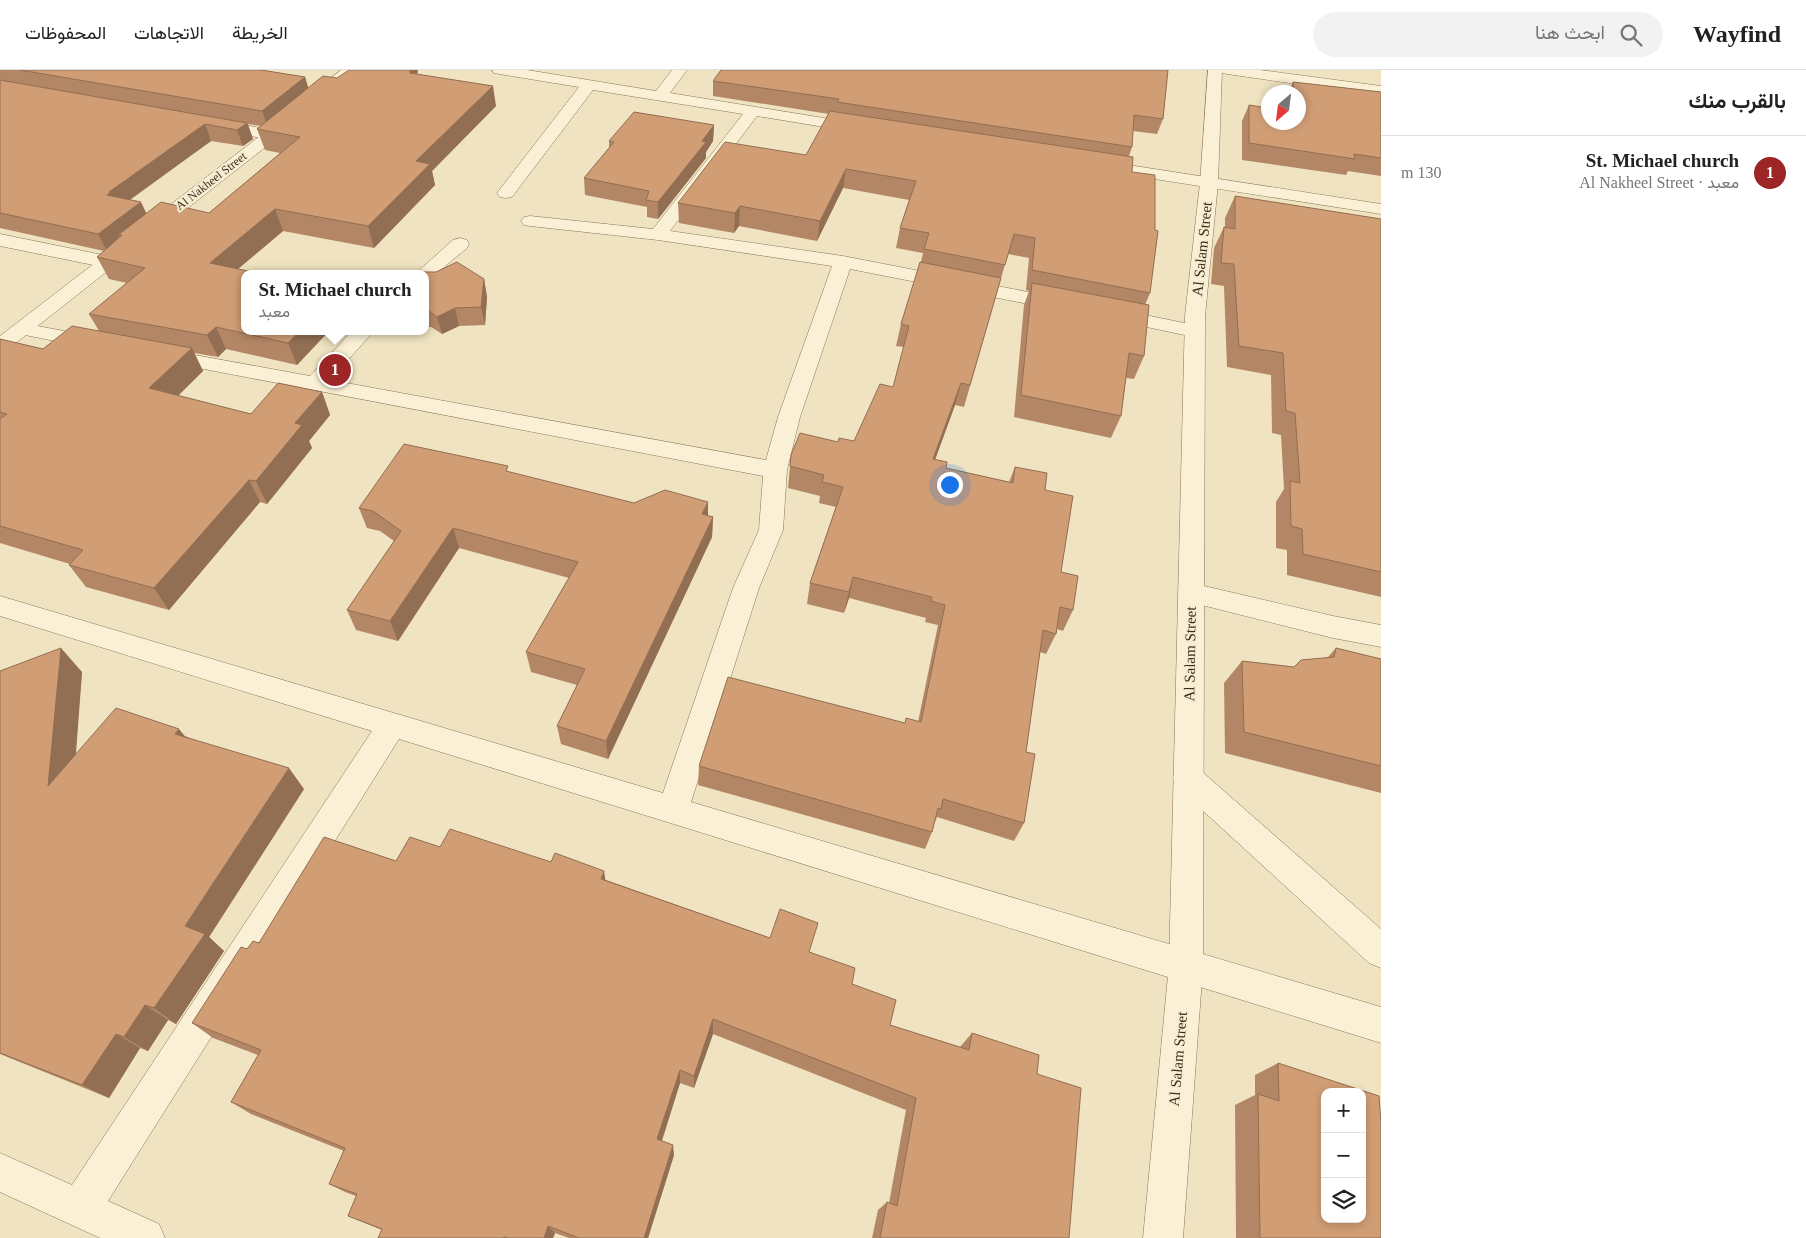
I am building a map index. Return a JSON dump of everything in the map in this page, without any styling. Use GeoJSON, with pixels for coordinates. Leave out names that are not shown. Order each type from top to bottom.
{"type":"FeatureCollection","features":[{"type":"Feature","properties":{"kind":"street","name":"Al Nakheel Street"},"geometry":{"type":"LineString","coordinates":[[0,346],[350,70]]}},
{"type":"Feature","properties":{"kind":"street"},"geometry":{"type":"LineString","coordinates":[[499,70],[879,131]]}},
{"type":"Feature","properties":{"kind":"street"},"geometry":{"type":"LineString","coordinates":[[662,95],[680,70]]}},
{"type":"Feature","properties":{"kind":"street","name":"Al Salam Street"},"geometry":{"type":"LineString","coordinates":[[1164,1238],[1186,965],[1194,331],[1209,182],[1215,70]]}},
{"type":"Feature","properties":{"kind":"street"},"geometry":{"type":"LineString","coordinates":[[1227,70],[1381,90]]}},
{"type":"Feature","properties":{"kind":"street"},"geometry":{"type":"LineString","coordinates":[[506,193],[589,85]]}},
{"type":"Feature","properties":{"kind":"street"},"geometry":{"type":"LineString","coordinates":[[658,235],[752,112]]}},
{"type":"Feature","properties":{"kind":"street"},"geometry":{"type":"LineString","coordinates":[[193,121],[271,134]]}},
{"type":"Feature","properties":{"kind":"street"},"geometry":{"type":"LineString","coordinates":[[1083,163],[1381,209]]}},
{"type":"Feature","properties":{"kind":"street"},"geometry":{"type":"LineString","coordinates":[[530,221],[658,235],[843,262],[1077,308]]}},
{"type":"Feature","properties":{"kind":"street"},"geometry":{"type":"LineString","coordinates":[[0,240],[108,262]]}},
{"type":"Feature","properties":{"kind":"street"},"geometry":{"type":"LineString","coordinates":[[429,270],[460,244]]}},
{"type":"Feature","properties":{"kind":"street"},"geometry":{"type":"LineString","coordinates":[[672,811],[746,588],[771,530],[775,470],[789,417],[843,262]]}},
{"type":"Feature","properties":{"kind":"street"},"geometry":{"type":"LineString","coordinates":[[1097,312],[1194,331]]}},
{"type":"Feature","properties":{"kind":"street"},"geometry":{"type":"LineString","coordinates":[[22,329],[775,470]]}},
{"type":"Feature","properties":{"kind":"street"},"geometry":{"type":"LineString","coordinates":[[314,384],[360,335]]}},
{"type":"Feature","properties":{"kind":"street"},"geometry":{"type":"LineString","coordinates":[[1191,594],[1333,627],[1381,636]]}},
{"type":"Feature","properties":{"kind":"street"},"geometry":{"type":"LineString","coordinates":[[0,606],[1381,1025]]}},
{"type":"Feature","properties":{"kind":"street"},"geometry":{"type":"LineString","coordinates":[[80,1208],[392,726]]}},
{"type":"Feature","properties":{"kind":"street"},"geometry":{"type":"LineString","coordinates":[[1188,778],[1381,951]]}},
{"type":"Feature","properties":{"kind":"street"},"geometry":{"type":"LineString","coordinates":[[0,1172],[145,1238]]}},
{"type":"Feature","properties":{"kind":"building"},"geometry":{"type":"Polygon","coordinates":[[[20,70],[261,70],[305,77],[262,111],[20,70]]]}},
{"type":"Feature","properties":{"kind":"building"},"geometry":{"type":"Polygon","coordinates":[[[349,70],[410,70],[410,73],[493,86],[416,161],[430,164],[368,226],[275,209],[210,263],[243,270],[241,270],[241,333],[216,327],[207,335],[89,314],[145,268],[97,257],[122,235],[118,235],[161,202],[209,213],[300,137],[257,129],[323,76],[337,78],[349,70]]]}},
{"type":"Feature","properties":{"kind":"building"},"geometry":{"type":"Polygon","coordinates":[[[721,70],[1168,70],[1163,119],[1134,115],[1132,147],[837,102],[839,99],[713,81],[721,70]]]}},
{"type":"Feature","properties":{"kind":"building"},"geometry":{"type":"Polygon","coordinates":[[[0,80],[247,123],[237,130],[205,124],[109,192],[111,192],[107,195],[141,202],[98,234],[0,213],[0,80]]]}},
{"type":"Feature","properties":{"kind":"building"},"geometry":{"type":"Polygon","coordinates":[[[1293,82],[1381,92],[1381,158],[1354,154],[1355,159],[1249,143],[1249,105],[1261,107],[1261,130],[1306,130],[1306,85],[1293,85],[1293,82]]]}},
{"type":"Feature","properties":{"kind":"building"},"geometry":{"type":"Polygon","coordinates":[[[830,111],[1133,157],[1132,172],[1155,175],[1155,230],[1158,231],[1150,293],[1032,270],[1035,238],[1014,234],[1005,265],[924,249],[929,233],[900,228],[916,181],[846,169],[820,221],[740,206],[735,213],[678,203],[725,142],[806,155],[830,111]]]}},
{"type":"Feature","properties":{"kind":"building"},"geometry":{"type":"Polygon","coordinates":[[[634,112],[714,125],[702,141],[706,142],[658,202],[646,200],[649,191],[584,178],[614,142],[609,141],[634,112]]]}},
{"type":"Feature","properties":{"kind":"building"},"geometry":{"type":"Polygon","coordinates":[[[1235,196],[1381,219],[1381,572],[1303,554],[1302,529],[1291,526],[1290,481],[1300,483],[1295,413],[1286,411],[1283,353],[1239,346],[1234,264],[1221,263],[1224,227],[1235,229],[1235,196]]]}},
{"type":"Feature","properties":{"kind":"building"},"geometry":{"type":"Polygon","coordinates":[[[457,262],[484,279],[481,307],[455,308],[437,317],[429,311],[429,272],[436,272],[457,262]]]}},
{"type":"Feature","properties":{"kind":"building"},"geometry":{"type":"Polygon","coordinates":[[[920,262],[1001,278],[970,385],[961,383],[933,459],[947,462],[946,468],[1013,483],[1015,467],[1047,473],[1045,490],[1073,496],[1061,572],[1078,576],[1073,610],[1060,607],[1056,634],[1043,630],[1026,752],[1035,754],[1024,823],[943,799],[941,809],[938,808],[932,832],[699,766],[728,677],[905,723],[906,718],[921,722],[945,605],[931,601],[932,597],[853,577],[849,592],[810,583],[843,487],[822,482],[824,475],[790,466],[791,455],[800,433],[838,442],[839,438],[854,441],[880,384],[893,387],[909,326],[901,324],[920,262]]]}},
{"type":"Feature","properties":{"kind":"building"},"geometry":{"type":"Polygon","coordinates":[[[1032,283],[1149,305],[1144,356],[1129,353],[1121,416],[1021,395],[1032,283]]]}},
{"type":"Feature","properties":{"kind":"building"},"geometry":{"type":"Polygon","coordinates":[[[72,326],[192,348],[149,388],[251,414],[278,383],[322,392],[295,423],[302,425],[256,481],[249,480],[154,588],[69,565],[83,550],[0,526],[0,419],[7,414],[0,412],[0,339],[43,349],[72,326]]]}},
{"type":"Feature","properties":{"kind":"building"},"geometry":{"type":"Polygon","coordinates":[[[252,335],[296,335],[288,343],[252,335]]]}},
{"type":"Feature","properties":{"kind":"building"},"geometry":{"type":"Polygon","coordinates":[[[404,444],[508,466],[506,471],[634,503],[665,490],[708,502],[702,514],[713,517],[606,741],[557,726],[585,669],[526,652],[578,562],[453,528],[390,621],[347,610],[401,531],[373,511],[359,508],[404,444]]]}},
{"type":"Feature","properties":{"kind":"building"},"geometry":{"type":"Polygon","coordinates":[[[61,648],[48,786],[116,708],[179,729],[175,734],[289,768],[185,926],[205,934],[154,1008],[145,1005],[124,1037],[116,1034],[82,1085],[0,1053],[0,671],[61,648]]]}},
{"type":"Feature","properties":{"kind":"building"},"geometry":{"type":"Polygon","coordinates":[[[1336,648],[1381,659],[1381,766],[1244,732],[1242,661],[1294,667],[1301,660],[1334,657],[1336,648]]]}},
{"type":"Feature","properties":{"kind":"building"},"geometry":{"type":"Polygon","coordinates":[[[450,829],[551,862],[555,853],[604,871],[601,879],[770,938],[780,909],[818,923],[809,952],[855,968],[852,984],[896,1000],[890,1025],[969,1050],[972,1033],[1039,1055],[1037,1074],[1081,1088],[1069,1238],[880,1238],[887,1202],[897,1206],[916,1098],[713,1019],[694,1076],[680,1070],[657,1139],[673,1145],[644,1238],[579,1238],[548,1226],[544,1238],[378,1238],[382,1229],[348,1216],[357,1194],[329,1184],[345,1148],[231,1102],[261,1050],[192,1023],[241,947],[247,949],[253,941],[259,943],[324,837],[396,861],[410,837],[440,847],[450,829]]]}},
{"type":"Feature","properties":{"kind":"building"},"geometry":{"type":"Polygon","coordinates":[[[1278,1063],[1355,1088],[1321,1088],[1321,1223],[1366,1223],[1366,1092],[1379,1096],[1381,1124],[1381,1238],[1260,1238],[1258,1094],[1279,1101],[1278,1063]]]}},
{"type":"Feature","properties":{"kind":"place","name":"St. Michael church"},"geometry":{"type":"Point","coordinates":[335,370]}}]}
